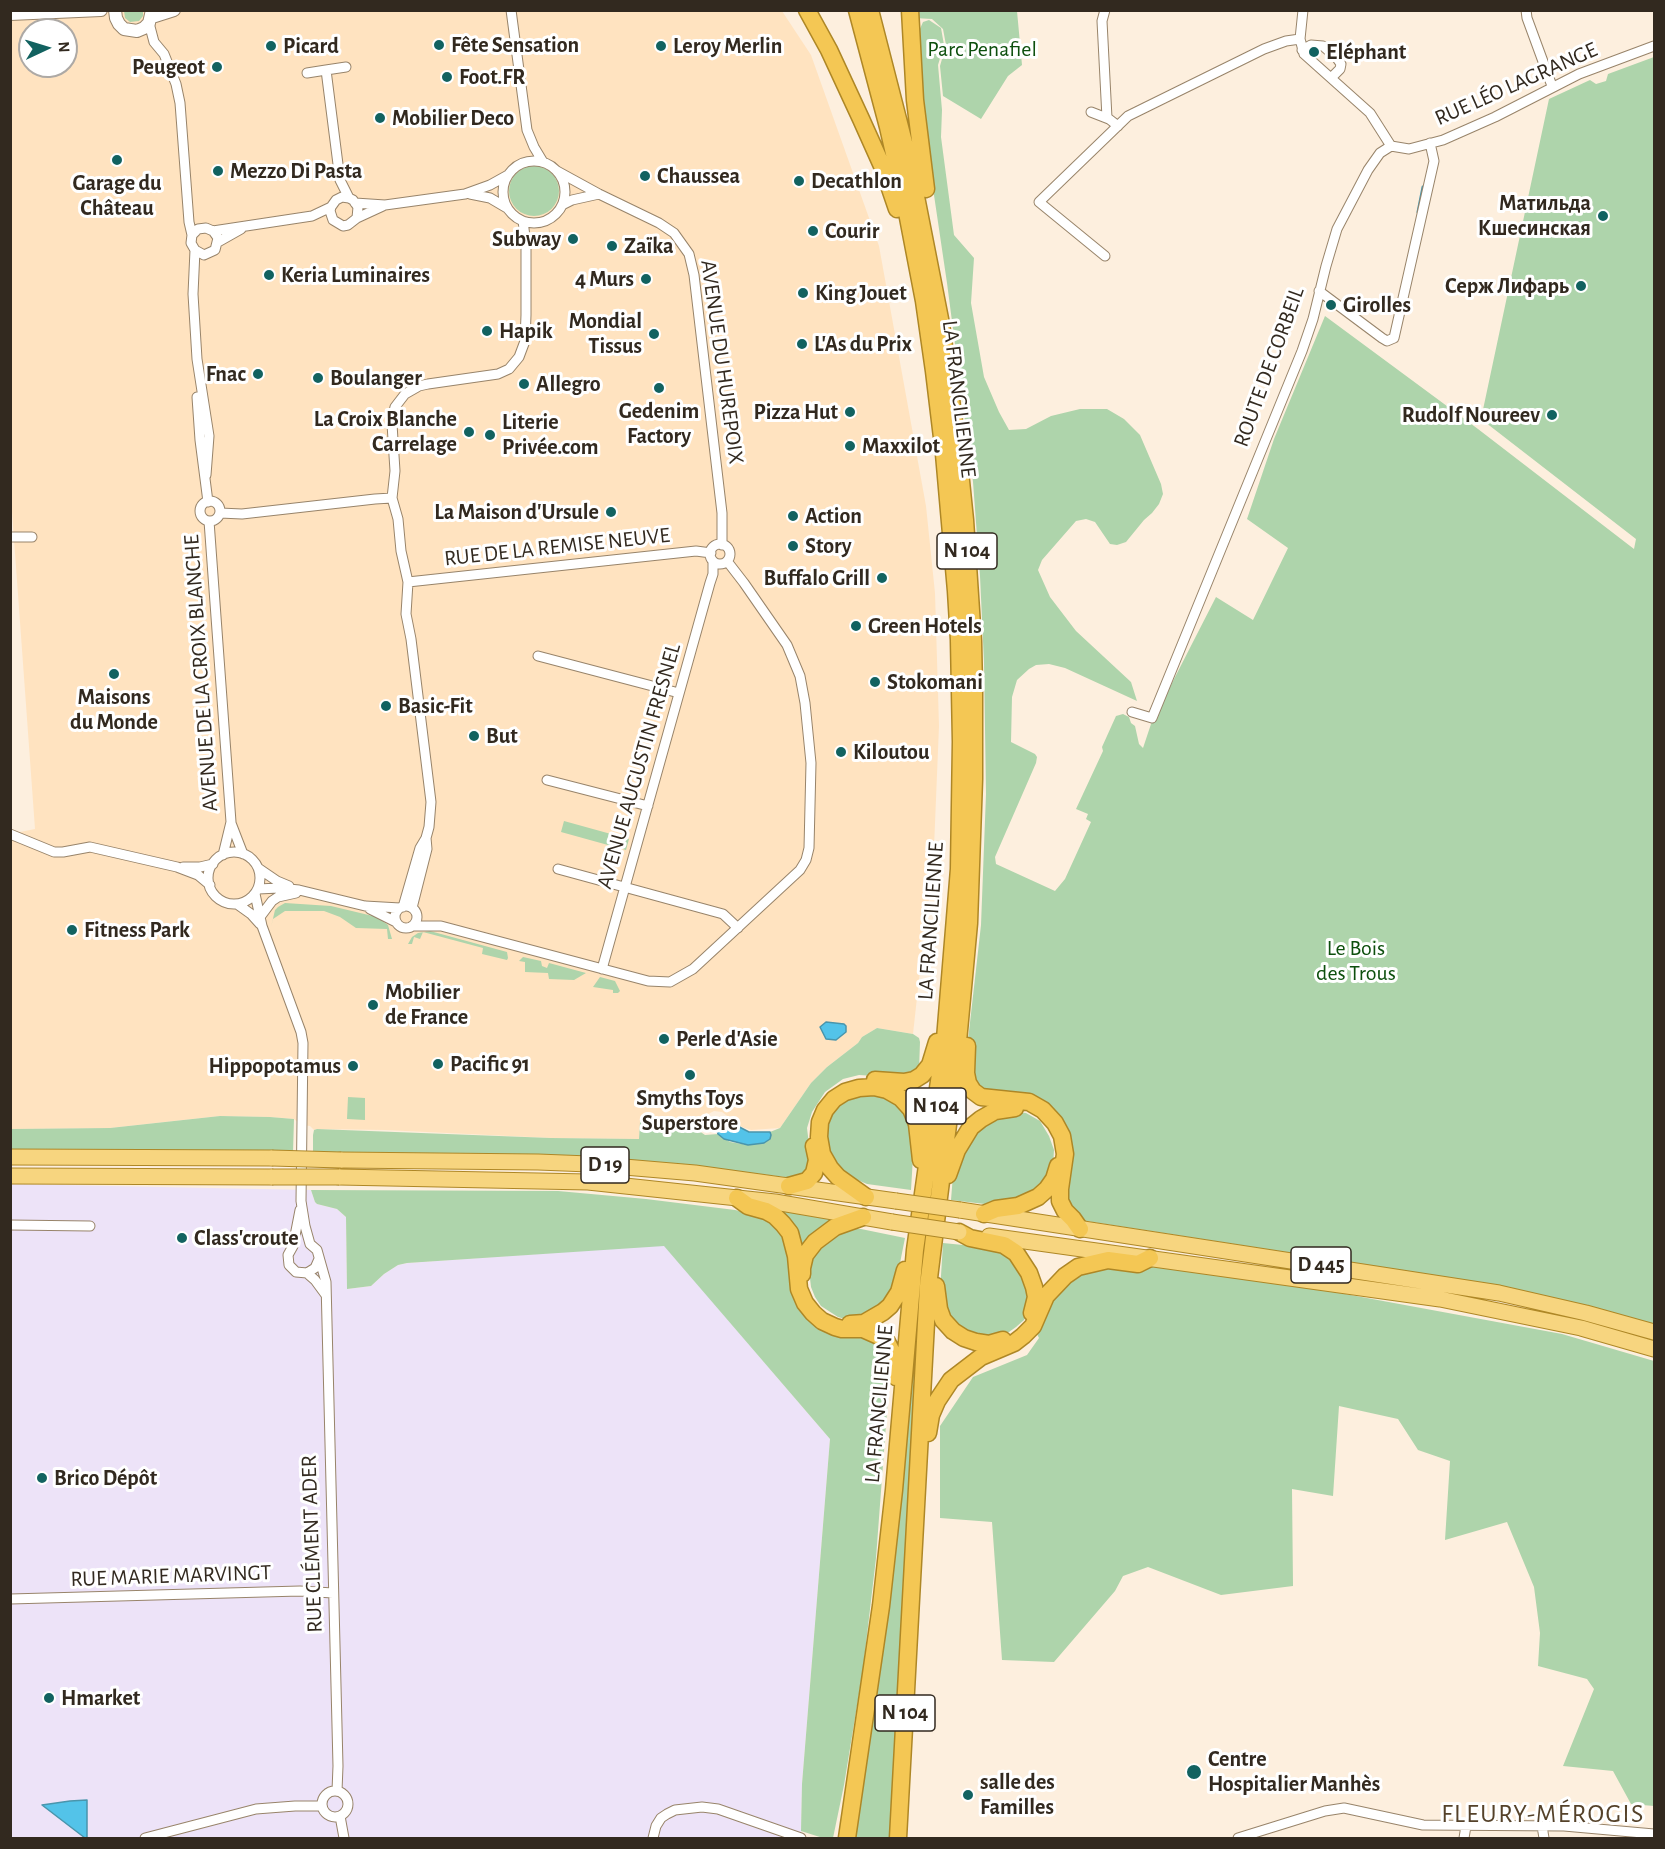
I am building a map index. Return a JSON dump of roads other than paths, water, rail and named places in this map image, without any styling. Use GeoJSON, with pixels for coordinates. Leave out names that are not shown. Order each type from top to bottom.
{"type":"FeatureCollection","features":[{"type":"Feature","properties":{"kind":"highway"},"geometry":{"type":"LineString","coordinates":[[807,10],[829,50],[883,168],[901,222],[911,234]]}},
{"type":"Feature","properties":{"kind":"highway","name":"LA FRANCILIENNE"},"geometry":{"type":"LineString","coordinates":[[857,10],[878,62],[918,202],[941,324],[965,520],[973,641],[974,779],[969,923],[930,1268],[898,1839]]}},
{"type":"Feature","properties":{"kind":"highway","name":"LA FRANCILIENNE"},"geometry":{"type":"LineString","coordinates":[[847,1839],[881,1606],[894,1490],[915,1250],[947,1020],[959,869],[961,742],[959,640],[944,454],[924,301],[895,157],[870,10]]}},
{"type":"Feature","properties":{"kind":"highway"},"geometry":{"type":"LineString","coordinates":[[910,10],[915,100],[921,152],[944,300],[941,324]]}},
{"type":"Feature","properties":{"kind":"highway"},"geometry":{"type":"LineString","coordinates":[[963,982],[970,998],[966,1058],[968,1083],[981,1097],[1029,1102],[1042,1110],[1055,1123],[1062,1136],[1065,1154],[1060,1201],[1080,1229]]}},
{"type":"Feature","properties":{"kind":"highway"},"geometry":{"type":"LineString","coordinates":[[789,1186],[807,1181],[814,1173],[815,1121],[830,1095],[845,1085],[859,1081],[904,1082],[922,1075],[930,1065],[938,1034],[947,1020]]}},
{"type":"Feature","properties":{"kind":"highway"},"geometry":{"type":"LineString","coordinates":[[866,1197],[838,1177],[822,1154],[819,1137],[820,1122],[825,1110],[834,1099],[845,1092],[874,1087],[887,1090],[901,1098],[911,1109],[917,1124],[920,1156],[926,1172]]}},
{"type":"Feature","properties":{"kind":"highway"},"geometry":{"type":"LineString","coordinates":[[941,1182],[949,1174],[963,1138],[981,1119],[995,1111],[1011,1108],[1032,1110],[1042,1117],[1058,1146],[1060,1157],[1054,1179],[1047,1190],[1029,1202],[984,1214]]}},
{"type":"Feature","properties":{"kind":"highway"},"geometry":{"type":"LineString","coordinates":[[737,1198],[747,1206],[775,1216],[790,1233],[796,1256],[799,1289],[805,1303],[813,1313],[822,1321],[835,1327],[863,1329],[887,1342],[894,1356],[896,1383],[902,1398]]}},
{"type":"Feature","properties":{"kind":"highway"},"geometry":{"type":"LineString","coordinates":[[863,1217],[830,1230],[814,1242],[806,1255],[802,1268],[804,1288],[809,1301],[824,1316],[836,1321],[864,1323],[883,1312],[890,1306],[898,1292],[915,1250]]}},
{"type":"Feature","properties":{"kind":"highway"},"geometry":{"type":"LineString","coordinates":[[930,1268],[943,1320],[953,1331],[964,1338],[989,1344],[1001,1341],[1011,1337],[1029,1320],[1036,1297],[1029,1273],[1016,1253],[1004,1245],[969,1238],[959,1232]]}},
{"type":"Feature","properties":{"kind":"highway"},"geometry":{"type":"LineString","coordinates":[[919,1454],[927,1440],[929,1424],[937,1401],[951,1380],[981,1357],[1014,1343],[1023,1336],[1033,1326],[1046,1296],[1065,1276],[1078,1268],[1108,1260],[1137,1264],[1150,1258]]}},
{"type":"Feature","properties":{"kind":"main road","name":"D 19"},"geometry":{"type":"LineString","coordinates":[[10,1157],[538,1161],[695,1173],[929,1205]]}},
{"type":"Feature","properties":{"kind":"main road","name":"D 19"},"geometry":{"type":"LineString","coordinates":[[10,1176],[339,1177],[588,1182],[775,1202],[926,1227]]}},
{"type":"Feature","properties":{"kind":"main road","name":"D 445"},"geometry":{"type":"LineString","coordinates":[[929,1205],[1499,1293],[1586,1312],[1654,1332]]}},
{"type":"Feature","properties":{"kind":"main road","name":"D 445"},"geometry":{"type":"LineString","coordinates":[[926,1227],[1440,1299],[1581,1328],[1654,1349]]}},
{"type":"Feature","properties":{"kind":"street"},"geometry":{"type":"LineString","coordinates":[[137,31],[144,28],[151,17],[174,10]]}},
{"type":"Feature","properties":{"kind":"street"},"geometry":{"type":"LineString","coordinates":[[511,10],[527,130],[543,162],[557,171],[562,179],[564,187],[562,205]]}},
{"type":"Feature","properties":{"kind":"street"},"geometry":{"type":"LineString","coordinates":[[1105,10],[1102,21],[1107,118]]}},
{"type":"Feature","properties":{"kind":"street"},"geometry":{"type":"LineString","coordinates":[[1303,10],[1300,39],[1302,50],[1370,113],[1391,146]]}},
{"type":"Feature","properties":{"kind":"street"},"geometry":{"type":"LineString","coordinates":[[1526,10],[1552,86]]}},
{"type":"Feature","properties":{"kind":"street"},"geometry":{"type":"LineString","coordinates":[[10,14],[115,11],[119,24],[124,28],[137,31],[154,42]]}},
{"type":"Feature","properties":{"kind":"street"},"geometry":{"type":"LineString","coordinates":[[151,17],[154,42]]}},
{"type":"Feature","properties":{"kind":"street"},"geometry":{"type":"LineString","coordinates":[[1105,256],[1039,202],[1128,116],[1244,58],[1276,44],[1300,39]]}},
{"type":"Feature","properties":{"kind":"street","name":"AVENUE DE LA CROIX BLANCHE"},"geometry":{"type":"LineString","coordinates":[[154,42],[164,54],[176,84],[180,103],[191,243],[199,253],[193,294],[197,359],[209,436],[206,475],[208,502]]}},
{"type":"Feature","properties":{"kind":"street"},"geometry":{"type":"LineString","coordinates":[[1302,50],[1311,45],[1323,46],[1336,57],[1341,64],[1340,69],[1330,78]]}},
{"type":"Feature","properties":{"kind":"street","name":"RUE LÉO LAGRANGE"},"geometry":{"type":"LineString","coordinates":[[1391,146],[1409,148],[1443,140],[1495,117],[1552,86],[1654,46]]}},
{"type":"Feature","properties":{"kind":"street"},"geometry":{"type":"LineString","coordinates":[[307,73],[346,67]]}},
{"type":"Feature","properties":{"kind":"street"},"geometry":{"type":"LineString","coordinates":[[326,70],[340,180],[330,211],[337,224],[348,225],[357,218],[385,206],[465,194],[490,185],[508,175],[518,165],[528,161],[543,162]]}},
{"type":"Feature","properties":{"kind":"street"},"geometry":{"type":"LineString","coordinates":[[1091,112],[1107,118],[1118,126]]}},
{"type":"Feature","properties":{"kind":"street"},"geometry":{"type":"LineString","coordinates":[[1319,291],[1382,338],[1387,341],[1394,338],[1434,161],[1430,143]]}},
{"type":"Feature","properties":{"kind":"street","name":"ROUTE DE CORBEIL"},"geometry":{"type":"LineString","coordinates":[[1131,712],[1152,718],[1302,351],[1335,236],[1346,210],[1375,159],[1391,146]]}},
{"type":"Feature","properties":{"kind":"street","name":"AVENUE DU HUREPOIX"},"geometry":{"type":"LineString","coordinates":[[557,171],[660,223],[674,234],[688,254],[694,275],[722,513],[718,556]]}},
{"type":"Feature","properties":{"kind":"street"},"geometry":{"type":"LineString","coordinates":[[507,208],[503,191],[508,175]]}},
{"type":"Feature","properties":{"kind":"street"},"geometry":{"type":"LineString","coordinates":[[340,180],[358,207],[357,218]]}},
{"type":"Feature","properties":{"kind":"street"},"geometry":{"type":"LineString","coordinates":[[465,194],[490,198],[514,215],[535,223],[551,218],[562,205],[572,200],[599,194]]}},
{"type":"Feature","properties":{"kind":"street"},"geometry":{"type":"LineString","coordinates":[[187,195],[202,228]]}},
{"type":"Feature","properties":{"kind":"street"},"geometry":{"type":"LineString","coordinates":[[312,216],[342,197],[352,201],[385,206]]}},
{"type":"Feature","properties":{"kind":"street"},"geometry":{"type":"LineString","coordinates":[[192,235],[202,228],[213,231],[312,216],[333,220]]}},
{"type":"Feature","properties":{"kind":"street"},"geometry":{"type":"LineString","coordinates":[[396,922],[395,914],[407,909],[427,849],[426,838],[431,802],[406,614],[408,582],[401,551],[398,519],[392,498],[395,471],[393,415],[395,407],[405,394],[419,386],[498,374],[509,369],[519,357],[525,341],[526,244],[523,220]]}},
{"type":"Feature","properties":{"kind":"street"},"geometry":{"type":"LineString","coordinates":[[526,244],[528,232],[535,223]]}},
{"type":"Feature","properties":{"kind":"street"},"geometry":{"type":"LineString","coordinates":[[199,253],[215,250],[218,242],[245,226]]}},
{"type":"Feature","properties":{"kind":"street"},"geometry":{"type":"LineString","coordinates":[[213,231],[218,242]]}},
{"type":"Feature","properties":{"kind":"street"},"geometry":{"type":"LineString","coordinates":[[220,513],[242,514],[392,498]]}},
{"type":"Feature","properties":{"kind":"street","name":"AVENUE DE LA CROIX BLANCHE"},"geometry":{"type":"LineString","coordinates":[[208,502],[217,504],[220,513],[215,520],[209,521],[201,513],[202,507],[208,502]]}},
{"type":"Feature","properties":{"kind":"street","name":"AVENUE DE LA CROIX BLANCHE"},"geometry":{"type":"LineString","coordinates":[[209,521],[231,822],[243,854]]}},
{"type":"Feature","properties":{"kind":"street"},"geometry":{"type":"LineString","coordinates":[[10,537],[32,537]]}},
{"type":"Feature","properties":{"kind":"street","name":"RUE DE LA REMISE NEUVE"},"geometry":{"type":"LineString","coordinates":[[408,582],[696,551],[718,556]]}},
{"type":"Feature","properties":{"kind":"street"},"geometry":{"type":"LineString","coordinates":[[256,891],[279,888],[303,891],[365,906],[407,909],[441,926],[654,983],[670,982],[686,975],[800,870],[806,860],[809,841],[811,763],[805,703],[796,665],[787,645],[737,574],[718,556]]}},
{"type":"Feature","properties":{"kind":"street","name":"AVENUE AUGUSTIN FRESNEL"},"geometry":{"type":"LineString","coordinates":[[602,969],[718,556]]}},
{"type":"Feature","properties":{"kind":"street"},"geometry":{"type":"LineString","coordinates":[[538,656],[680,693]]}},
{"type":"Feature","properties":{"kind":"street"},"geometry":{"type":"LineString","coordinates":[[547,780],[648,806]]}},
{"type":"Feature","properties":{"kind":"street","name":"AVENUE DE LA CROIX BLANCHE"},"geometry":{"type":"LineString","coordinates":[[223,855],[231,822]]}},
{"type":"Feature","properties":{"kind":"street"},"geometry":{"type":"LineString","coordinates":[[10,834],[54,852],[90,847],[177,867],[198,875],[210,885],[217,897],[230,904],[250,899],[260,882],[258,868]]}},
{"type":"Feature","properties":{"kind":"street"},"geometry":{"type":"LineString","coordinates":[[177,867],[200,867],[213,864],[223,855],[233,852],[250,857],[258,868],[277,881],[303,891]]}},
{"type":"Feature","properties":{"kind":"street"},"geometry":{"type":"LineString","coordinates":[[210,885],[209,878],[213,864]]}},
{"type":"Feature","properties":{"kind":"street"},"geometry":{"type":"LineString","coordinates":[[558,869],[723,914],[738,928]]}},
{"type":"Feature","properties":{"kind":"street","name":"RUE CLÉMENT ADER"},"geometry":{"type":"LineString","coordinates":[[256,891],[261,921],[303,1043],[302,1202],[305,1226],[310,1244],[317,1250],[324,1275],[326,1295],[337,1791]]}},
{"type":"Feature","properties":{"kind":"street"},"geometry":{"type":"LineString","coordinates":[[261,921],[272,902],[278,897],[303,891]]}},
{"type":"Feature","properties":{"kind":"street","name":"RUE CLÉMENT ADER"},"geometry":{"type":"LineString","coordinates":[[237,904],[261,921]]}},
{"type":"Feature","properties":{"kind":"street"},"geometry":{"type":"LineString","coordinates":[[365,906],[403,928],[441,926]]}},
{"type":"Feature","properties":{"kind":"street"},"geometry":{"type":"LineString","coordinates":[[407,909],[417,920],[412,926]]}},
{"type":"Feature","properties":{"kind":"street","name":"RUE CLÉMENT ADER"},"geometry":{"type":"LineString","coordinates":[[302,1202],[293,1246],[288,1255],[289,1265],[296,1272],[307,1273],[326,1295]]}},
{"type":"Feature","properties":{"kind":"street"},"geometry":{"type":"LineString","coordinates":[[10,1225],[90,1226]]}},
{"type":"Feature","properties":{"kind":"street"},"geometry":{"type":"LineString","coordinates":[[293,1246],[302,1242],[310,1244]]}},
{"type":"Feature","properties":{"kind":"street"},"geometry":{"type":"LineString","coordinates":[[307,1273],[315,1268],[319,1259]]}},
{"type":"Feature","properties":{"kind":"street","name":"RUE MARIE MARVINGT"},"geometry":{"type":"LineString","coordinates":[[13,1599],[288,1592],[333,1593]]}},
{"type":"Feature","properties":{"kind":"street"},"geometry":{"type":"LineString","coordinates":[[337,1791],[345,1795],[348,1803],[346,1811],[340,1816],[329,1815],[322,1806],[323,1798],[337,1791]]}},
{"type":"Feature","properties":{"kind":"street"},"geometry":{"type":"LineString","coordinates":[[145,1839],[256,1809],[322,1806]]}},
{"type":"Feature","properties":{"kind":"street"},"geometry":{"type":"LineString","coordinates":[[656,1839],[656,1826],[661,1818],[675,1810],[702,1807],[718,1809],[798,1838]]}},
{"type":"Feature","properties":{"kind":"street"},"geometry":{"type":"LineString","coordinates":[[1238,1839],[1325,1811],[1344,1808],[1423,1825],[1564,1826],[1654,1834]]}},
{"type":"Feature","properties":{"kind":"street"},"geometry":{"type":"LineString","coordinates":[[340,1816],[344,1839]]}},
{"type":"Feature","properties":{"kind":"street"},"geometry":{"type":"LineString","coordinates":[[1464,1839],[1466,1826]]}},
{"type":"Feature","properties":{"kind":"street"},"geometry":{"type":"LineString","coordinates":[[1542,1827],[1544,1839]]}},
{"type":"Feature","properties":{"kind":"water"},"geometry":{"type":"Polygon","coordinates":[[[826,1022],[844,1024],[846,1032],[836,1040],[826,1039],[820,1027],[826,1022]]]}},
{"type":"Feature","properties":{"kind":"water"},"geometry":{"type":"Polygon","coordinates":[[[726,1120],[749,1132],[770,1132],[770,1139],[764,1143],[748,1145],[724,1139],[717,1131],[720,1124],[726,1120]]]}},
{"type":"Feature","properties":{"kind":"water"},"geometry":{"type":"Polygon","coordinates":[[[87,1800],[87,1838],[42,1805],[70,1801],[87,1800]]]}},
{"type":"Feature","properties":{"kind":"waterway"},"geometry":{"type":"LineString","coordinates":[[1418,212],[1423,187]]}},
{"type":"Feature","properties":{"kind":"place","name":"Fête Sensation"},"geometry":{"type":"Point","coordinates":[439,45]}},
{"type":"Feature","properties":{"kind":"place","name":"Picard"},"geometry":{"type":"Point","coordinates":[271,46]}},
{"type":"Feature","properties":{"kind":"place","name":"Leroy Merlin"},"geometry":{"type":"Point","coordinates":[661,46]}},
{"type":"Feature","properties":{"kind":"place","name":"Eléphant"},"geometry":{"type":"Point","coordinates":[1314,52]}},
{"type":"Feature","properties":{"kind":"place","name":"Peugeot"},"geometry":{"type":"Point","coordinates":[217,67]}},
{"type":"Feature","properties":{"kind":"place","name":"Foot.FR"},"geometry":{"type":"Point","coordinates":[447,77]}},
{"type":"Feature","properties":{"kind":"place","name":"Mobilier Deco"},"geometry":{"type":"Point","coordinates":[380,118]}},
{"type":"Feature","properties":{"kind":"place","name":"Garage du Château"},"geometry":{"type":"Point","coordinates":[117,160]}},
{"type":"Feature","properties":{"kind":"place","name":"Mezzo Di Pasta"},"geometry":{"type":"Point","coordinates":[218,171]}},
{"type":"Feature","properties":{"kind":"place","name":"Chaussea"},"geometry":{"type":"Point","coordinates":[645,176]}},
{"type":"Feature","properties":{"kind":"place","name":"Decathlon"},"geometry":{"type":"Point","coordinates":[799,181]}},
{"type":"Feature","properties":{"kind":"place","name":"Матильда Кшесинская"},"geometry":{"type":"Point","coordinates":[1603,216]}},
{"type":"Feature","properties":{"kind":"place","name":"Courir"},"geometry":{"type":"Point","coordinates":[813,231]}},
{"type":"Feature","properties":{"kind":"place","name":"Subway"},"geometry":{"type":"Point","coordinates":[573,239]}},
{"type":"Feature","properties":{"kind":"place","name":"Zaïka"},"geometry":{"type":"Point","coordinates":[612,246]}},
{"type":"Feature","properties":{"kind":"place","name":"Keria Luminaires"},"geometry":{"type":"Point","coordinates":[269,275]}},
{"type":"Feature","properties":{"kind":"place","name":"4 Murs"},"geometry":{"type":"Point","coordinates":[646,279]}},
{"type":"Feature","properties":{"kind":"place","name":"Серж Лифарь"},"geometry":{"type":"Point","coordinates":[1581,286]}},
{"type":"Feature","properties":{"kind":"place","name":"King Jouet"},"geometry":{"type":"Point","coordinates":[803,293]}},
{"type":"Feature","properties":{"kind":"place","name":"Girolles"},"geometry":{"type":"Point","coordinates":[1331,305]}},
{"type":"Feature","properties":{"kind":"place","name":"Hapik"},"geometry":{"type":"Point","coordinates":[487,331]}},
{"type":"Feature","properties":{"kind":"place","name":"Mondial Tissus"},"geometry":{"type":"Point","coordinates":[654,334]}},
{"type":"Feature","properties":{"kind":"place","name":"L'As du Prix"},"geometry":{"type":"Point","coordinates":[802,344]}},
{"type":"Feature","properties":{"kind":"place","name":"Fnac"},"geometry":{"type":"Point","coordinates":[258,374]}},
{"type":"Feature","properties":{"kind":"place","name":"Boulanger"},"geometry":{"type":"Point","coordinates":[318,378]}},
{"type":"Feature","properties":{"kind":"place","name":"Allegro"},"geometry":{"type":"Point","coordinates":[524,384]}},
{"type":"Feature","properties":{"kind":"place","name":"Gedenim Factory"},"geometry":{"type":"Point","coordinates":[659,388]}},
{"type":"Feature","properties":{"kind":"place","name":"Pizza Hut"},"geometry":{"type":"Point","coordinates":[850,412]}},
{"type":"Feature","properties":{"kind":"place","name":"Rudolf Noureev"},"geometry":{"type":"Point","coordinates":[1552,415]}},
{"type":"Feature","properties":{"kind":"place","name":"La Croix Blanche Carrelage"},"geometry":{"type":"Point","coordinates":[469,432]}},
{"type":"Feature","properties":{"kind":"place","name":"Literie Privée.com"},"geometry":{"type":"Point","coordinates":[490,435]}},
{"type":"Feature","properties":{"kind":"place","name":"Maxxilot"},"geometry":{"type":"Point","coordinates":[850,446]}},
{"type":"Feature","properties":{"kind":"place","name":"La Maison d'Ursule"},"geometry":{"type":"Point","coordinates":[611,512]}},
{"type":"Feature","properties":{"kind":"place","name":"Action"},"geometry":{"type":"Point","coordinates":[793,516]}},
{"type":"Feature","properties":{"kind":"place","name":"Story"},"geometry":{"type":"Point","coordinates":[793,546]}},
{"type":"Feature","properties":{"kind":"place","name":"Buffalo Grill"},"geometry":{"type":"Point","coordinates":[882,578]}},
{"type":"Feature","properties":{"kind":"place","name":"Green Hotels"},"geometry":{"type":"Point","coordinates":[856,626]}},
{"type":"Feature","properties":{"kind":"place","name":"Maisons du Monde"},"geometry":{"type":"Point","coordinates":[114,674]}},
{"type":"Feature","properties":{"kind":"place","name":"Stokomani"},"geometry":{"type":"Point","coordinates":[875,682]}},
{"type":"Feature","properties":{"kind":"place","name":"Basic-Fit"},"geometry":{"type":"Point","coordinates":[386,706]}},
{"type":"Feature","properties":{"kind":"place","name":"But"},"geometry":{"type":"Point","coordinates":[474,736]}},
{"type":"Feature","properties":{"kind":"place","name":"Kiloutou"},"geometry":{"type":"Point","coordinates":[841,752]}},
{"type":"Feature","properties":{"kind":"place","name":"Fitness Park"},"geometry":{"type":"Point","coordinates":[72,930]}},
{"type":"Feature","properties":{"kind":"place","name":"Mobilier de France"},"geometry":{"type":"Point","coordinates":[373,1005]}},
{"type":"Feature","properties":{"kind":"place","name":"Perle d'Asie"},"geometry":{"type":"Point","coordinates":[664,1039]}},
{"type":"Feature","properties":{"kind":"place","name":"Pacific 91"},"geometry":{"type":"Point","coordinates":[438,1064]}},
{"type":"Feature","properties":{"kind":"place","name":"Hippopotamus"},"geometry":{"type":"Point","coordinates":[353,1066]}},
{"type":"Feature","properties":{"kind":"place","name":"Smyths Toys Superstore"},"geometry":{"type":"Point","coordinates":[690,1075]}},
{"type":"Feature","properties":{"kind":"place","name":"Class'croute"},"geometry":{"type":"Point","coordinates":[182,1238]}},
{"type":"Feature","properties":{"kind":"place","name":"Brico Dépôt"},"geometry":{"type":"Point","coordinates":[42,1478]}},
{"type":"Feature","properties":{"kind":"place","name":"Hmarket"},"geometry":{"type":"Point","coordinates":[49,1698]}},
{"type":"Feature","properties":{"kind":"place","name":"Centre Hospitalier Manhès"},"geometry":{"type":"Point","coordinates":[1194,1772]}},
{"type":"Feature","properties":{"kind":"place","name":"salle des Familles"},"geometry":{"type":"Point","coordinates":[968,1795]}},
{"type":"Feature","properties":{"kind":"district","name":"FLEURY-MÉROGIS"},"geometry":{"type":"Point","coordinates":[1543,1814]}},
{"type":"Feature","properties":{"kind":"park label","name":"Parc Penafiel"},"geometry":{"type":"Point","coordinates":[982,49]}},
{"type":"Feature","properties":{"kind":"park label","name":"Le Bois des Trous"},"geometry":{"type":"Point","coordinates":[1356,960]}}]}
